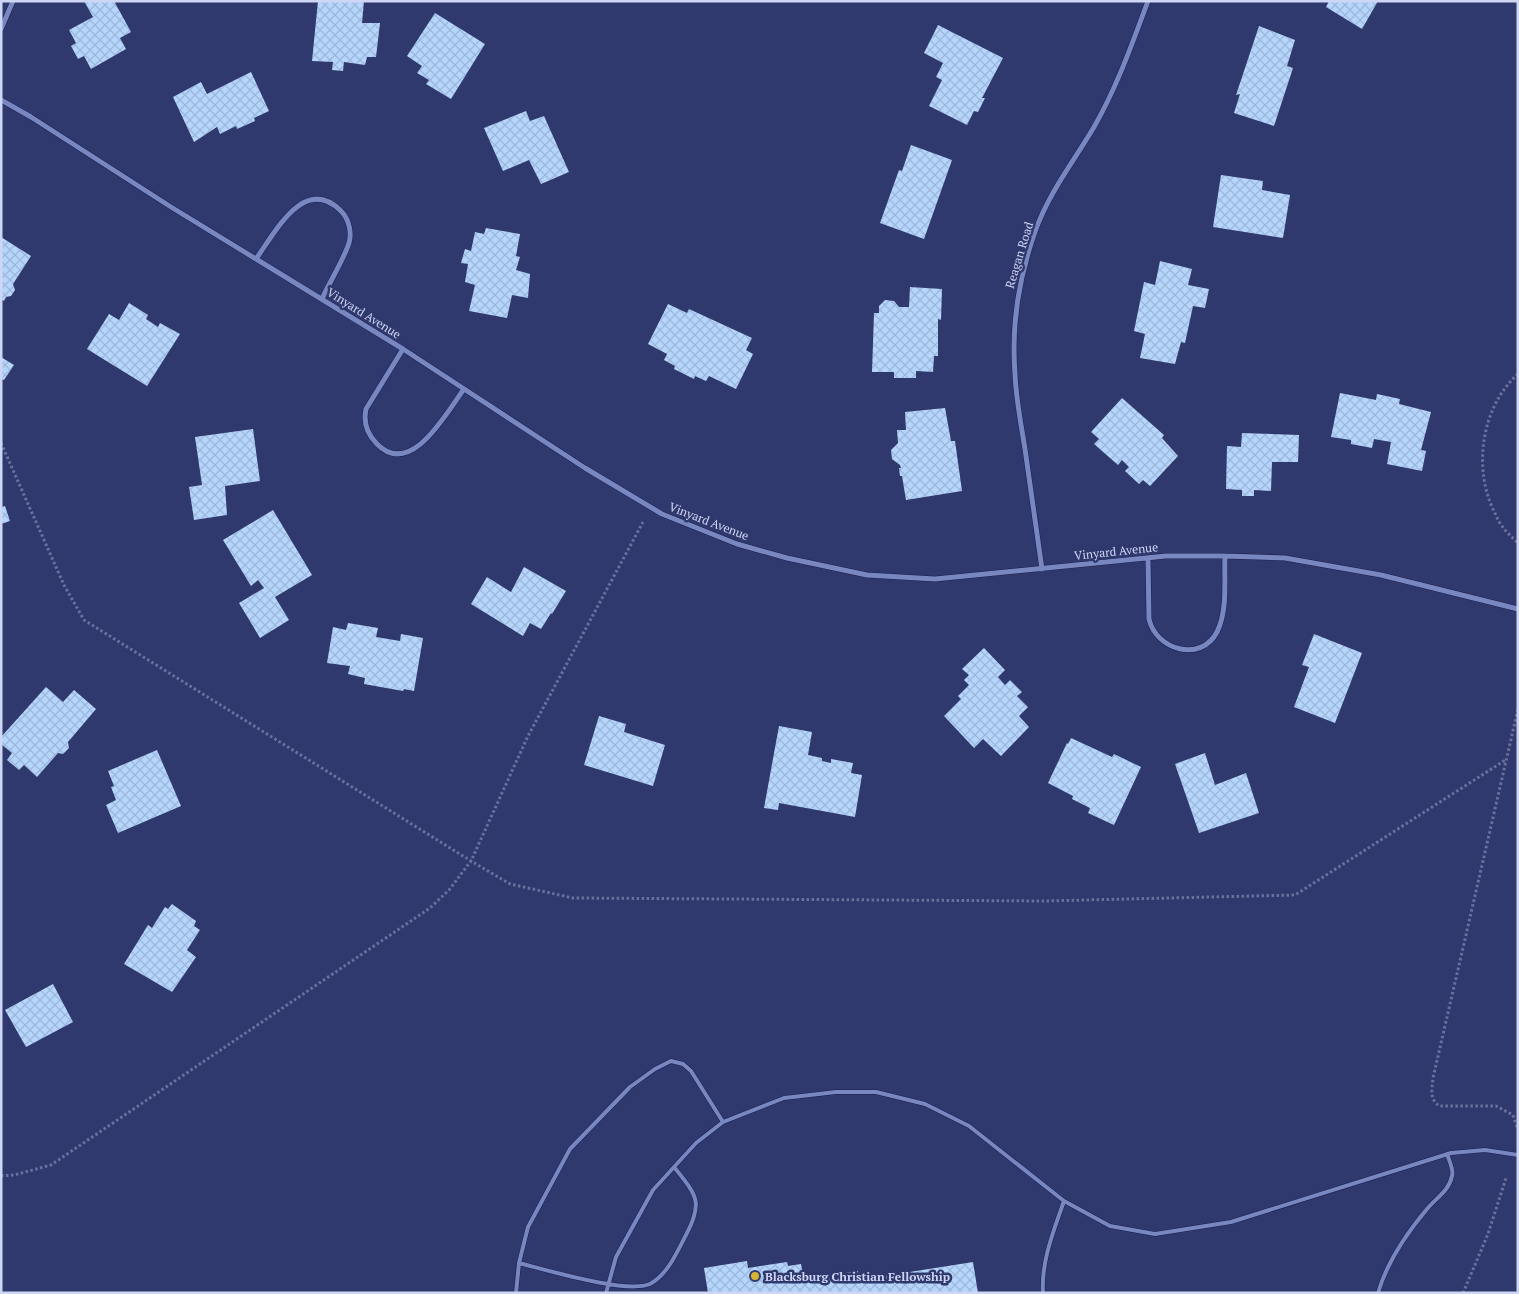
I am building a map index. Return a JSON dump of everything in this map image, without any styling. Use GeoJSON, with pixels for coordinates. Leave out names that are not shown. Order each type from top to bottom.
{"type":"FeatureCollection","features":[{"type":"Feature","properties":{"kind":"street"},"geometry":{"type":"LineString","coordinates":[[1,29],[13,1]]}},
{"type":"Feature","properties":{"kind":"street","name":"Reagan Road"},"geometry":{"type":"LineString","coordinates":[[1042,569],[1015,376],[1014,332],[1019,287],[1031,244],[1048,202],[1060,179],[1094,127],[1112,92],[1128,56],[1148,1]]}},
{"type":"Feature","properties":{"kind":"street","name":"Vinyard Avenue"},"geometry":{"type":"LineString","coordinates":[[1,100],[403,349],[585,468],[662,514],[737,544],[787,558],[867,575],[935,579],[1166,556],[1285,558],[1381,575],[1518,609]]}},
{"type":"Feature","properties":{"kind":"street"},"geometry":{"type":"LineString","coordinates":[[256,259],[289,213],[298,205],[308,200],[329,202],[345,215],[350,232],[349,244],[322,299]]}},
{"type":"Feature","properties":{"kind":"street"},"geometry":{"type":"LineString","coordinates":[[403,349],[373,396],[364,417],[366,429],[370,437],[380,448],[392,453],[406,453],[418,448],[464,389]]}},
{"type":"Feature","properties":{"kind":"street"},"geometry":{"type":"LineString","coordinates":[[1148,558],[1151,628],[1163,642],[1174,648],[1190,650],[1204,645],[1216,635],[1222,621],[1225,556]]}},
{"type":"Feature","properties":{"kind":"lane"},"geometry":{"type":"LineString","coordinates":[[516,1293],[519,1263],[528,1226],[570,1149],[630,1087],[655,1068],[671,1061],[683,1064],[691,1071],[723,1122]]}},
{"type":"Feature","properties":{"kind":"lane"},"geometry":{"type":"LineString","coordinates":[[606,1293],[616,1257],[653,1190],[696,1143],[723,1122],[784,1098],[836,1092],[876,1092],[925,1104],[968,1126],[1064,1201],[1110,1226],[1155,1234],[1231,1222],[1447,1154],[1485,1150],[1518,1155]]}},
{"type":"Feature","properties":{"kind":"lane"},"geometry":{"type":"LineString","coordinates":[[1378,1293],[1381,1281],[1402,1242],[1428,1209],[1447,1189],[1453,1174],[1447,1154]]}},
{"type":"Feature","properties":{"kind":"lane"},"geometry":{"type":"LineString","coordinates":[[519,1263],[608,1286],[635,1288],[650,1284],[670,1266],[694,1220],[697,1199],[691,1188],[674,1167]]}},
{"type":"Feature","properties":{"kind":"lane"},"geometry":{"type":"LineString","coordinates":[[1043,1293],[1042,1284],[1049,1245],[1064,1201]]}},
{"type":"Feature","properties":{"kind":"path"},"geometry":{"type":"LineString","coordinates":[[1518,374],[1500,395],[1489,420],[1482,460],[1483,477],[1489,501],[1501,525],[1518,543]]}},
{"type":"Feature","properties":{"kind":"path"},"geometry":{"type":"LineString","coordinates":[[1,443],[64,585],[84,620],[510,884],[573,898],[1044,901],[1295,895],[1506,759]]}},
{"type":"Feature","properties":{"kind":"path"},"geometry":{"type":"LineString","coordinates":[[1,1176],[14,1175],[50,1165],[430,908],[449,890],[471,861],[528,736],[651,507]]}},
{"type":"Feature","properties":{"kind":"path"},"geometry":{"type":"LineString","coordinates":[[1517,1127],[1513,1115],[1496,1106],[1439,1106],[1434,1102],[1432,1096],[1433,1078],[1518,709]]}},
{"type":"Feature","properties":{"kind":"path"},"geometry":{"type":"LineString","coordinates":[[1463,1293],[1488,1234],[1506,1178]]}},
{"type":"Feature","properties":{"kind":"building"},"geometry":{"type":"Polygon","coordinates":[[[84,1],[114,1],[131,32],[120,38],[126,49],[91,69],[84,56],[78,59],[71,46],[76,43],[69,30],[93,17],[84,1]]]}},
{"type":"Feature","properties":{"kind":"building"},"geometry":{"type":"Polygon","coordinates":[[[318,1],[364,1],[362,23],[380,23],[376,57],[367,57],[365,65],[344,62],[343,71],[332,70],[333,62],[312,61],[318,1]]]}},
{"type":"Feature","properties":{"kind":"building"},"geometry":{"type":"Polygon","coordinates":[[[1329,1],[1378,1],[1362,29],[1326,7],[1329,1]]]}},
{"type":"Feature","properties":{"kind":"building"},"geometry":{"type":"Polygon","coordinates":[[[435,13],[485,44],[451,99],[426,84],[429,80],[417,73],[422,66],[407,56],[435,13]]]}},
{"type":"Feature","properties":{"kind":"building"},"geometry":{"type":"Polygon","coordinates":[[[938,25],[1003,58],[982,98],[985,98],[978,112],[974,111],[967,125],[929,106],[942,80],[936,77],[943,63],[924,53],[938,25]]]}},
{"type":"Feature","properties":{"kind":"building"},"geometry":{"type":"Polygon","coordinates":[[[1259,26],[1295,40],[1287,66],[1293,68],[1274,126],[1234,113],[1240,94],[1236,95],[1259,26]]]}},
{"type":"Feature","properties":{"kind":"building"},"geometry":{"type":"Polygon","coordinates":[[[251,72],[269,111],[254,118],[255,121],[237,129],[236,126],[220,134],[217,127],[194,142],[173,97],[201,82],[207,94],[251,72]]]}},
{"type":"Feature","properties":{"kind":"building"},"geometry":{"type":"Polygon","coordinates":[[[526,111],[530,121],[544,116],[569,172],[541,184],[529,160],[503,171],[484,128],[526,111]]]}},
{"type":"Feature","properties":{"kind":"building"},"geometry":{"type":"Polygon","coordinates":[[[911,145],[952,160],[924,239],[880,223],[899,170],[902,171],[911,145]]]}},
{"type":"Feature","properties":{"kind":"building"},"geometry":{"type":"Polygon","coordinates":[[[1221,175],[1263,181],[1262,190],[1290,195],[1283,238],[1213,227],[1221,175]]]}},
{"type":"Feature","properties":{"kind":"building"},"geometry":{"type":"Polygon","coordinates":[[[486,228],[520,234],[516,256],[520,257],[516,270],[530,274],[528,298],[512,295],[507,318],[469,311],[475,285],[465,282],[468,264],[461,263],[465,249],[471,251],[475,232],[484,234],[486,228]]]}},
{"type":"Feature","properties":{"kind":"building"},"geometry":{"type":"Polygon","coordinates":[[[1,237],[31,256],[13,284],[15,290],[4,301],[1,299],[1,237]]]}},
{"type":"Feature","properties":{"kind":"building"},"geometry":{"type":"Polygon","coordinates":[[[1160,261],[1192,269],[1188,285],[1209,289],[1205,308],[1193,306],[1185,343],[1181,342],[1175,364],[1140,358],[1145,334],[1134,331],[1144,282],[1155,285],[1160,261]]]}},
{"type":"Feature","properties":{"kind":"building"},"geometry":{"type":"Polygon","coordinates":[[[910,287],[942,289],[941,320],[938,319],[938,356],[934,356],[933,372],[916,371],[916,378],[894,378],[894,372],[872,372],[874,313],[879,313],[879,306],[885,300],[894,301],[899,307],[909,307],[910,287]]]}},
{"type":"Feature","properties":{"kind":"building"},"geometry":{"type":"Polygon","coordinates":[[[129,303],[148,315],[146,319],[158,327],[160,323],[180,334],[147,386],[87,349],[109,314],[119,320],[129,303]]]}},
{"type":"Feature","properties":{"kind":"building"},"geometry":{"type":"Polygon","coordinates":[[[668,304],[687,313],[689,309],[752,338],[746,350],[753,354],[736,389],[709,376],[706,381],[695,376],[694,379],[674,369],[675,366],[664,360],[667,354],[648,344],[668,304]]]}},
{"type":"Feature","properties":{"kind":"building"},"geometry":{"type":"Polygon","coordinates":[[[1,357],[14,365],[4,380],[1,379],[1,357]]]}},
{"type":"Feature","properties":{"kind":"building"},"geometry":{"type":"Polygon","coordinates":[[[1340,393],[1376,400],[1377,394],[1400,399],[1399,404],[1431,412],[1421,450],[1426,451],[1422,471],[1387,464],[1391,442],[1374,439],[1372,448],[1351,444],[1351,440],[1331,437],[1340,393]]]}},
{"type":"Feature","properties":{"kind":"building"},"geometry":{"type":"Polygon","coordinates":[[[1122,398],[1164,435],[1162,438],[1178,456],[1150,486],[1143,480],[1139,484],[1125,471],[1129,467],[1122,460],[1118,465],[1094,444],[1099,439],[1091,432],[1122,398]]]}},
{"type":"Feature","properties":{"kind":"building"},"geometry":{"type":"Polygon","coordinates":[[[945,408],[951,441],[955,441],[962,491],[906,500],[902,476],[900,476],[900,465],[892,459],[891,450],[898,443],[897,430],[906,430],[905,412],[945,408]]]}},
{"type":"Feature","properties":{"kind":"building"},"geometry":{"type":"Polygon","coordinates":[[[253,429],[260,481],[225,486],[227,515],[194,520],[189,487],[202,485],[195,437],[253,429]]]}},
{"type":"Feature","properties":{"kind":"building"},"geometry":{"type":"Polygon","coordinates":[[[1242,433],[1299,435],[1298,462],[1272,462],[1271,491],[1254,490],[1254,496],[1242,496],[1242,490],[1226,489],[1227,446],[1241,447],[1242,433]]]}},
{"type":"Feature","properties":{"kind":"building"},"geometry":{"type":"Polygon","coordinates":[[[5,506],[10,521],[1,524],[1,507],[5,506]]]}},
{"type":"Feature","properties":{"kind":"building"},"geometry":{"type":"Polygon","coordinates":[[[273,510],[312,575],[275,597],[289,620],[260,638],[239,603],[264,588],[258,580],[251,586],[223,540],[273,510]]]}},
{"type":"Feature","properties":{"kind":"building"},"geometry":{"type":"Polygon","coordinates":[[[524,567],[566,591],[541,629],[530,623],[523,636],[471,604],[487,577],[511,592],[524,567]]]}},
{"type":"Feature","properties":{"kind":"building"},"geometry":{"type":"Polygon","coordinates":[[[348,623],[378,628],[376,637],[400,641],[401,634],[423,638],[414,691],[404,689],[403,691],[364,684],[365,678],[348,674],[350,666],[327,663],[333,627],[346,630],[348,623]]]}},
{"type":"Feature","properties":{"kind":"building"},"geometry":{"type":"Polygon","coordinates":[[[1314,634],[1362,653],[1335,723],[1294,707],[1309,667],[1302,665],[1314,634]]]}},
{"type":"Feature","properties":{"kind":"building"},"geometry":{"type":"Polygon","coordinates":[[[984,648],[1005,670],[998,677],[1005,685],[1010,680],[1022,692],[1017,696],[1028,707],[1019,716],[1029,727],[1001,756],[983,739],[974,748],[944,716],[961,699],[958,696],[969,685],[964,680],[969,675],[962,669],[984,648]]]}},
{"type":"Feature","properties":{"kind":"building"},"geometry":{"type":"Polygon","coordinates":[[[46,687],[63,702],[74,690],[96,709],[68,742],[69,748],[63,754],[58,753],[37,777],[24,765],[19,770],[7,760],[12,753],[1,744],[1,737],[46,687]]]}},
{"type":"Feature","properties":{"kind":"building"},"geometry":{"type":"Polygon","coordinates":[[[599,716],[626,724],[624,732],[665,745],[653,786],[584,765],[599,716]]]}},
{"type":"Feature","properties":{"kind":"building"},"geometry":{"type":"Polygon","coordinates":[[[779,726],[812,732],[808,755],[822,758],[822,761],[831,763],[831,759],[853,763],[851,773],[862,775],[855,817],[779,803],[778,810],[764,808],[779,726]]]}},
{"type":"Feature","properties":{"kind":"building"},"geometry":{"type":"Polygon","coordinates":[[[1071,738],[1112,757],[1114,754],[1141,767],[1114,825],[1088,813],[1090,808],[1072,799],[1073,796],[1048,783],[1071,738]]]}},
{"type":"Feature","properties":{"kind":"building"},"geometry":{"type":"Polygon","coordinates":[[[157,750],[181,806],[118,833],[106,805],[116,800],[111,787],[114,786],[108,771],[157,750]]]}},
{"type":"Feature","properties":{"kind":"building"},"geometry":{"type":"Polygon","coordinates":[[[1205,753],[1215,785],[1246,773],[1259,813],[1199,833],[1175,764],[1205,753]]]}},
{"type":"Feature","properties":{"kind":"building"},"geometry":{"type":"Polygon","coordinates":[[[172,904],[196,921],[194,926],[200,930],[187,950],[196,957],[172,992],[124,964],[148,925],[152,928],[165,907],[168,909],[172,904]]]}},
{"type":"Feature","properties":{"kind":"building"},"geometry":{"type":"Polygon","coordinates":[[[53,984],[73,1022],[26,1047],[5,1010],[53,984]]]}},
{"type":"Feature","properties":{"kind":"building","name":"Blacksburg Christian Fellowship"},"geometry":{"type":"Polygon","coordinates":[[[747,1261],[748,1268],[787,1262],[788,1266],[801,1264],[804,1280],[858,1271],[859,1280],[973,1262],[978,1293],[708,1293],[704,1268],[747,1261]]]}},
{"type":"Feature","properties":{"kind":"place","name":"Blacksburg Christian Fellowship"},"geometry":{"type":"Point","coordinates":[755,1276]}}]}
